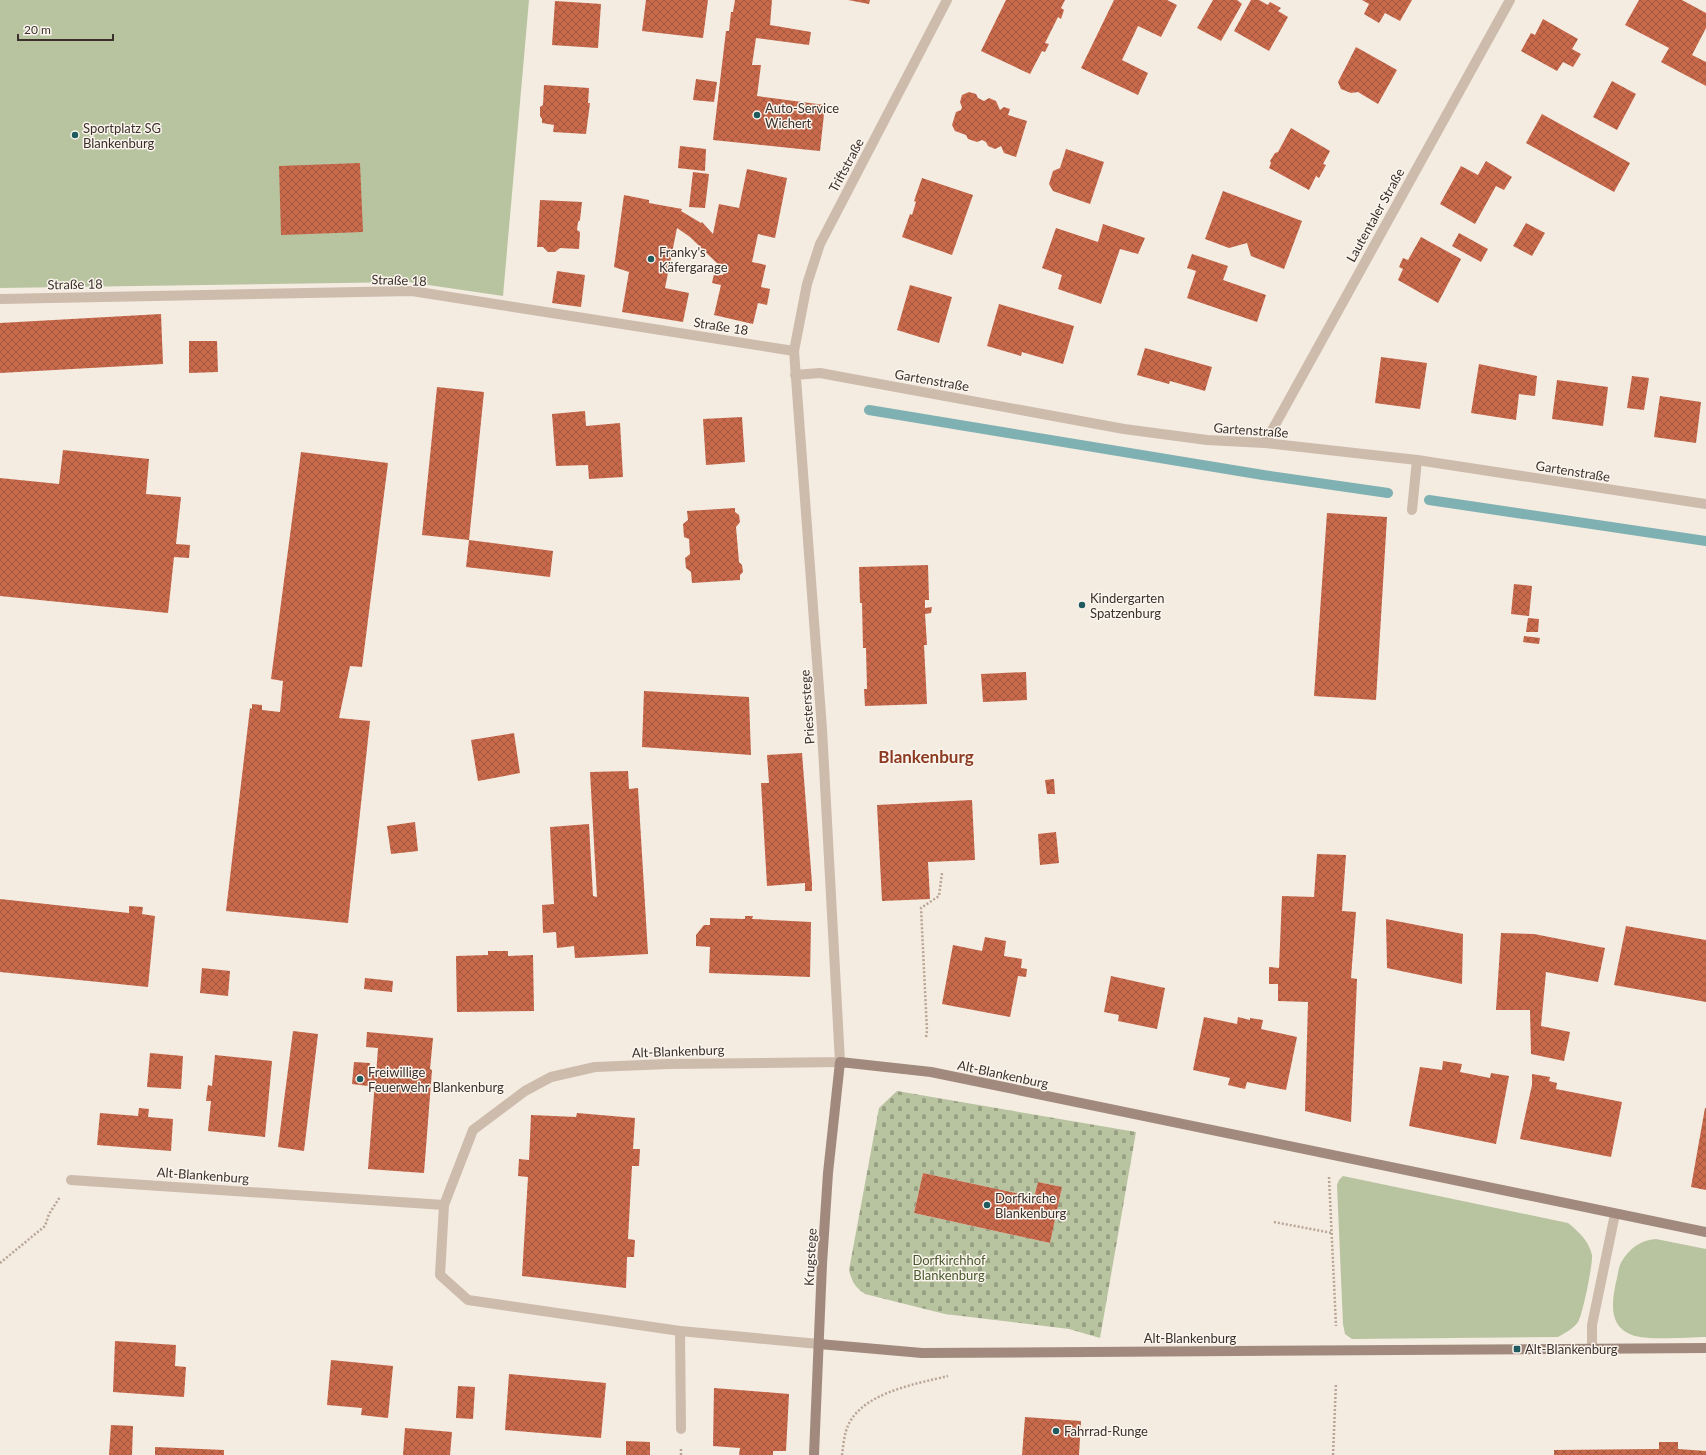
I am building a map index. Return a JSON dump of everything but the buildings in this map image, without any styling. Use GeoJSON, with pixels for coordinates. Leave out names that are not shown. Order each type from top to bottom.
{"type":"FeatureCollection","features":[{"type":"Feature","properties":{"kind":"main road","name":"Alt-Blankenburg"},"geometry":{"type":"LineString","coordinates":[[840,1062],[931,1072],[1706,1232]]}},
{"type":"Feature","properties":{"kind":"main road","name":"Krugstege"},"geometry":{"type":"LineString","coordinates":[[814,1455],[822,1264],[828,1173],[840,1062]]}},
{"type":"Feature","properties":{"kind":"main road","name":"Alt-Blankenburg"},"geometry":{"type":"LineString","coordinates":[[819,1344],[922,1353],[1706,1348]]}},
{"type":"Feature","properties":{"kind":"street","name":"Triftstraße"},"geometry":{"type":"LineString","coordinates":[[794,351],[807,284],[820,244],[947,0]]}},
{"type":"Feature","properties":{"kind":"street","name":"Lautentaler Straße"},"geometry":{"type":"LineString","coordinates":[[1265,443],[1510,0]]}},
{"type":"Feature","properties":{"kind":"street","name":"Straße 18"},"geometry":{"type":"LineString","coordinates":[[0,299],[412,291],[794,351]]}},
{"type":"Feature","properties":{"kind":"street","name":"Priesterstege"},"geometry":{"type":"LineString","coordinates":[[794,351],[821,714],[840,1062]]}},
{"type":"Feature","properties":{"kind":"street","name":"Gartenstraße"},"geometry":{"type":"LineString","coordinates":[[795,375],[820,373],[1124,428],[1208,440],[1265,443],[1417,460],[1706,504]]}},
{"type":"Feature","properties":{"kind":"street"},"geometry":{"type":"LineString","coordinates":[[1412,510],[1417,460]]}},
{"type":"Feature","properties":{"kind":"street","name":"Alt-Blankenburg"},"geometry":{"type":"LineString","coordinates":[[819,1344],[680,1331],[468,1300],[440,1275],[444,1205],[473,1130],[525,1091],[551,1077],[595,1067],[668,1064],[840,1062]]}},
{"type":"Feature","properties":{"kind":"street","name":"Alt-Blankenburg"},"geometry":{"type":"LineString","coordinates":[[71,1180],[444,1205]]}},
{"type":"Feature","properties":{"kind":"street"},"geometry":{"type":"LineString","coordinates":[[1592,1348],[1592,1325],[1615,1214]]}},
{"type":"Feature","properties":{"kind":"street"},"geometry":{"type":"LineString","coordinates":[[680,1331],[681,1429]]}},
{"type":"Feature","properties":{"kind":"path"},"geometry":{"type":"LineString","coordinates":[[926,1037],[927,1031],[921,908],[939,896],[942,873]]}},
{"type":"Feature","properties":{"kind":"path"},"geometry":{"type":"LineString","coordinates":[[1329,1172],[1336,1326]]}},
{"type":"Feature","properties":{"kind":"path"},"geometry":{"type":"LineString","coordinates":[[0,1262],[45,1226],[49,1214],[71,1180]]}},
{"type":"Feature","properties":{"kind":"path"},"geometry":{"type":"LineString","coordinates":[[1274,1222],[1332,1233]]}},
{"type":"Feature","properties":{"kind":"path"},"geometry":{"type":"LineString","coordinates":[[842,1455],[846,1430],[856,1413],[874,1399],[901,1387],[952,1376]]}},
{"type":"Feature","properties":{"kind":"path"},"geometry":{"type":"LineString","coordinates":[[1333,1455],[1336,1383]]}},
{"type":"Feature","properties":{"kind":"green space"},"geometry":{"type":"Polygon","coordinates":[[[0,0],[529,0],[503,296],[408,282],[0,288],[0,0]]]}},
{"type":"Feature","properties":{"kind":"green space","name":"Dorfkirchhof Blankenburg"},"geometry":{"type":"Polygon","coordinates":[[[897,1091],[1136,1132],[1100,1338],[1069,1329],[945,1314],[865,1294],[856,1286],[849,1270],[879,1108],[897,1091]],[[923,1173],[914,1213],[1050,1243],[1062,1187],[1038,1182],[1034,1197],[923,1173]]]}},
{"type":"Feature","properties":{"kind":"green space"},"geometry":{"type":"Polygon","coordinates":[[[1343,1176],[1568,1223],[1586,1241],[1592,1255],[1587,1288],[1578,1322],[1571,1329],[1558,1337],[1352,1339],[1345,1334],[1343,1324],[1337,1185],[1343,1176]]]}},
{"type":"Feature","properties":{"kind":"green space"},"geometry":{"type":"Polygon","coordinates":[[[1656,1239],[1706,1249],[1706,1337],[1639,1337],[1624,1331],[1615,1320],[1613,1297],[1621,1263],[1625,1256],[1636,1246],[1645,1241],[1656,1239]]]}},
{"type":"Feature","properties":{"kind":"waterway"},"geometry":{"type":"LineString","coordinates":[[869,410],[1263,475],[1388,493]]}},
{"type":"Feature","properties":{"kind":"waterway"},"geometry":{"type":"LineString","coordinates":[[1429,500],[1706,541]]}},
{"type":"Feature","properties":{"kind":"place","name":"Auto-Service Wichert"},"geometry":{"type":"Point","coordinates":[757,115]}},
{"type":"Feature","properties":{"kind":"place","name":"Sportplatz SG Blankenburg"},"geometry":{"type":"Point","coordinates":[75,135]}},
{"type":"Feature","properties":{"kind":"place","name":"Franky's Käfergarage"},"geometry":{"type":"Point","coordinates":[651,259]}},
{"type":"Feature","properties":{"kind":"place","name":"Kindergarten Spatzenburg"},"geometry":{"type":"Point","coordinates":[1082,605]}},
{"type":"Feature","properties":{"kind":"place","name":"Freiwillige Feuerwehr Blankenburg"},"geometry":{"type":"Point","coordinates":[360,1079]}},
{"type":"Feature","properties":{"kind":"place","name":"Dorfkirche Blankenburg"},"geometry":{"type":"Point","coordinates":[987,1205]}},
{"type":"Feature","properties":{"kind":"place","name":"Alt-Blankenburg"},"geometry":{"type":"Point","coordinates":[1517,1349]}},
{"type":"Feature","properties":{"kind":"place","name":"Fahrrad-Runge"},"geometry":{"type":"Point","coordinates":[1056,1431]}},
{"type":"Feature","properties":{"kind":"district","name":"Blankenburg"},"geometry":{"type":"Point","coordinates":[926,756]}}]}
